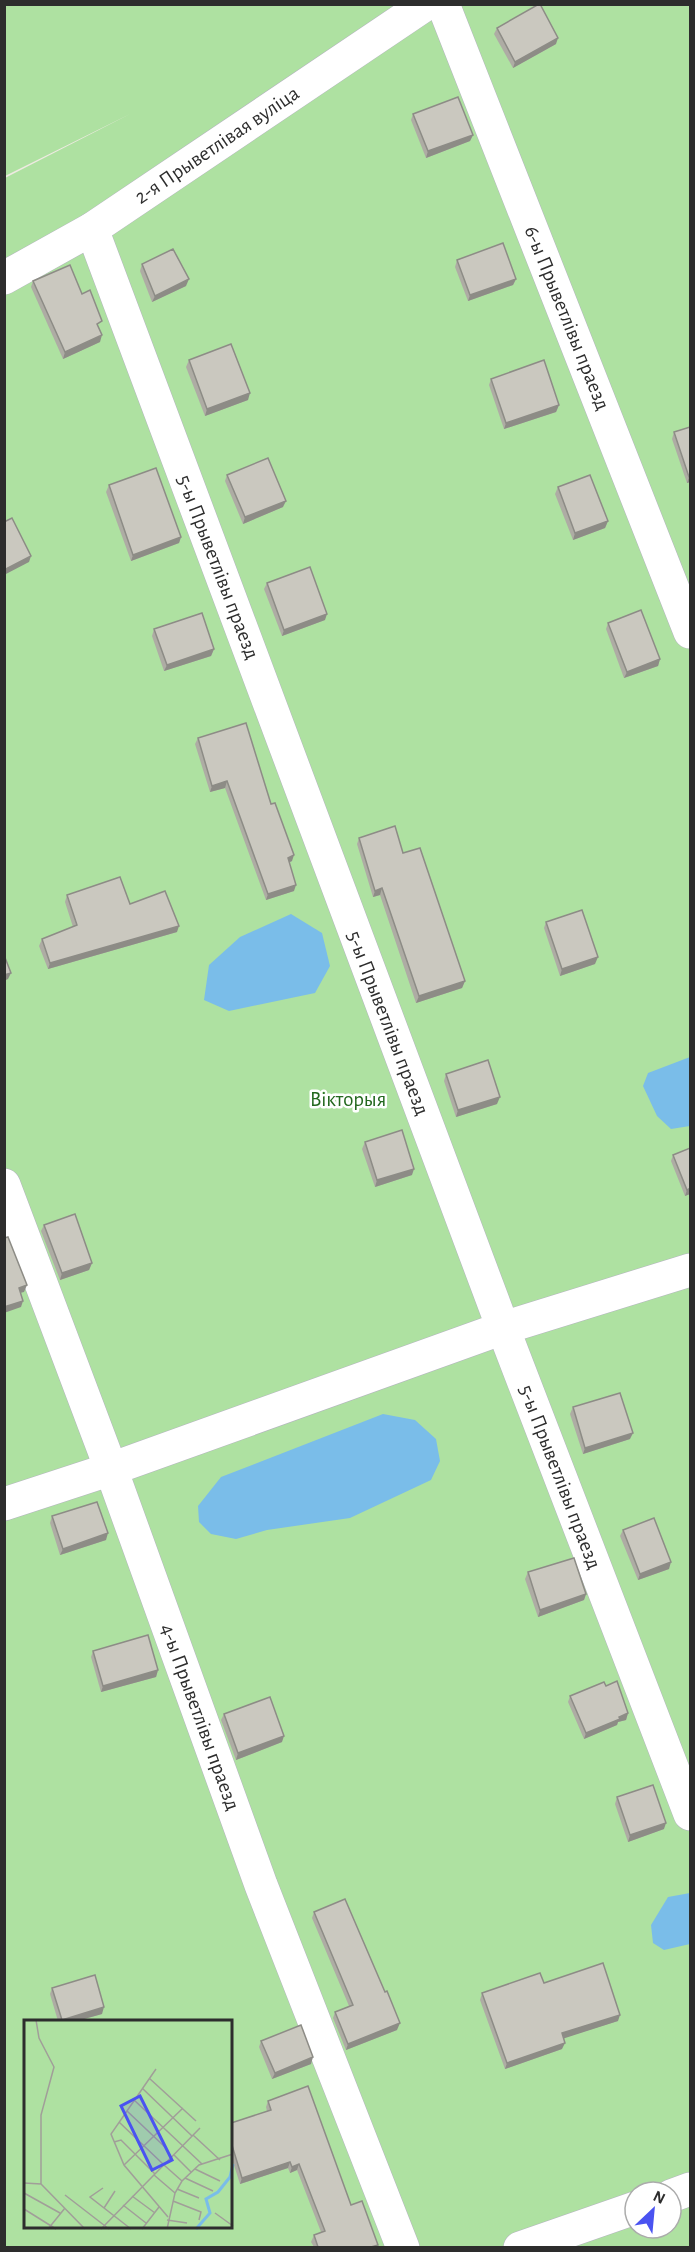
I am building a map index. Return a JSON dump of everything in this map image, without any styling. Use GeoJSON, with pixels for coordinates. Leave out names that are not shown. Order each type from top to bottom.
{"type":"FeatureCollection","features":[{"type":"Feature","properties":{"kind":"lane","name":"2-я Прыветлівая вуліца"},"geometry":{"type":"LineString","coordinates":[[4,278],[92,229],[426,4]]}},
{"type":"Feature","properties":{"kind":"lane","name":"6-ы Прыветлівы праезд"},"geometry":{"type":"LineString","coordinates":[[443,4],[690,632]]}},
{"type":"Feature","properties":{"kind":"lane","name":"5-ы Прыветлівы праезд"},"geometry":{"type":"LineString","coordinates":[[92,229],[503,1328],[690,1814]]}},
{"type":"Feature","properties":{"kind":"lane","name":"4-ы Прыветлівы праезд"},"geometry":{"type":"LineString","coordinates":[[4,1185],[111,1469],[261,1885],[403,2247]]}},
{"type":"Feature","properties":{"kind":"lane"},"geometry":{"type":"LineString","coordinates":[[4,1504],[111,1469],[503,1328],[690,1270]]}},
{"type":"Feature","properties":{"kind":"lane"},"geometry":{"type":"LineString","coordinates":[[520,2247],[623,2212]]}},
{"type":"Feature","properties":{"kind":"green space","name":"Вікторыя"},"geometry":{"type":"Polygon","coordinates":[[[5,5],[690,5],[690,2247],[5,2247],[5,178],[130,114],[5,176],[5,5]]]}},
{"type":"Feature","properties":{"kind":"water"},"geometry":{"type":"Polygon","coordinates":[[[291,914],[322,933],[330,966],[315,993],[229,1011],[204,1000],[209,965],[240,937],[291,914]]]}},
{"type":"Feature","properties":{"kind":"water"},"geometry":{"type":"Polygon","coordinates":[[[690,1057],[690,1126],[671,1129],[657,1116],[643,1086],[648,1073],[690,1057]]]}},
{"type":"Feature","properties":{"kind":"water"},"geometry":{"type":"Polygon","coordinates":[[[383,1414],[415,1420],[436,1439],[440,1461],[431,1480],[350,1518],[267,1530],[236,1539],[211,1534],[199,1522],[198,1506],[221,1477],[383,1414]]]}},
{"type":"Feature","properties":{"kind":"water"},"geometry":{"type":"Polygon","coordinates":[[[690,1893],[690,1944],[664,1950],[653,1943],[651,1925],[668,1897],[690,1893]]]}},
{"type":"Feature","properties":{"kind":"building"},"geometry":{"type":"Polygon","coordinates":[[[539,4],[558,38],[515,62],[497,28],[539,4]]]}},
{"type":"Feature","properties":{"kind":"building"},"geometry":{"type":"Polygon","coordinates":[[[458,97],[473,135],[428,151],[413,114],[458,97]]]}},
{"type":"Feature","properties":{"kind":"building"},"geometry":{"type":"Polygon","coordinates":[[[503,243],[516,279],[470,295],[457,260],[503,243]]]}},
{"type":"Feature","properties":{"kind":"building"},"geometry":{"type":"Polygon","coordinates":[[[173,249],[189,279],[155,296],[142,264],[173,249]]]}},
{"type":"Feature","properties":{"kind":"building"},"geometry":{"type":"Polygon","coordinates":[[[70,265],[82,294],[90,290],[102,321],[97,324],[102,335],[65,352],[33,281],[70,265]]]}},
{"type":"Feature","properties":{"kind":"building"},"geometry":{"type":"Polygon","coordinates":[[[231,344],[250,393],[207,409],[189,360],[231,344]]]}},
{"type":"Feature","properties":{"kind":"building"},"geometry":{"type":"Polygon","coordinates":[[[544,360],[559,405],[506,423],[491,379],[544,360]]]}},
{"type":"Feature","properties":{"kind":"building"},"geometry":{"type":"Polygon","coordinates":[[[690,427],[690,477],[689,477],[674,432],[690,427]]]}},
{"type":"Feature","properties":{"kind":"building"},"geometry":{"type":"Polygon","coordinates":[[[268,458],[286,501],[245,517],[227,475],[268,458]]]}},
{"type":"Feature","properties":{"kind":"building"},"geometry":{"type":"Polygon","coordinates":[[[156,468],[181,537],[133,555],[109,485],[156,468]]]}},
{"type":"Feature","properties":{"kind":"building"},"geometry":{"type":"Polygon","coordinates":[[[590,475],[608,521],[575,533],[558,487],[590,475]]]}},
{"type":"Feature","properties":{"kind":"building"},"geometry":{"type":"Polygon","coordinates":[[[12,518],[31,556],[4,570],[4,522],[12,518]]]}},
{"type":"Feature","properties":{"kind":"building"},"geometry":{"type":"Polygon","coordinates":[[[310,567],[327,614],[284,630],[267,583],[310,567]]]}},
{"type":"Feature","properties":{"kind":"building"},"geometry":{"type":"Polygon","coordinates":[[[641,610],[660,659],[627,672],[608,623],[641,610]]]}},
{"type":"Feature","properties":{"kind":"building"},"geometry":{"type":"Polygon","coordinates":[[[202,613],[214,649],[167,665],[154,629],[202,613]]]}},
{"type":"Feature","properties":{"kind":"building"},"geometry":{"type":"Polygon","coordinates":[[[246,723],[271,804],[275,803],[294,855],[288,858],[296,885],[268,894],[227,781],[212,786],[198,738],[246,723]]]}},
{"type":"Feature","properties":{"kind":"building"},"geometry":{"type":"Polygon","coordinates":[[[395,826],[403,853],[420,848],[465,981],[419,996],[382,888],[375,891],[359,838],[395,826]]]}},
{"type":"Feature","properties":{"kind":"building"},"geometry":{"type":"Polygon","coordinates":[[[120,877],[130,904],[165,891],[179,926],[50,963],[42,939],[77,925],[67,895],[120,877]]]}},
{"type":"Feature","properties":{"kind":"building"},"geometry":{"type":"Polygon","coordinates":[[[582,910],[598,957],[562,969],[546,922],[582,910]]]}},
{"type":"Feature","properties":{"kind":"building"},"geometry":{"type":"Polygon","coordinates":[[[4,955],[11,973],[4,975],[4,955]]]}},
{"type":"Feature","properties":{"kind":"building"},"geometry":{"type":"Polygon","coordinates":[[[488,1060],[500,1097],[458,1110],[446,1074],[488,1060]]]}},
{"type":"Feature","properties":{"kind":"building"},"geometry":{"type":"Polygon","coordinates":[[[402,1130],[414,1169],[377,1180],[365,1142],[402,1130]]]}},
{"type":"Feature","properties":{"kind":"building"},"geometry":{"type":"Polygon","coordinates":[[[690,1148],[690,1188],[687,1190],[673,1155],[690,1148]]]}},
{"type":"Feature","properties":{"kind":"building"},"geometry":{"type":"Polygon","coordinates":[[[75,1214],[92,1263],[62,1273],[44,1225],[75,1214]]]}},
{"type":"Feature","properties":{"kind":"building"},"geometry":{"type":"Polygon","coordinates":[[[8,1237],[27,1285],[19,1288],[23,1301],[4,1307],[4,1238],[8,1237]]]}},
{"type":"Feature","properties":{"kind":"building"},"geometry":{"type":"Polygon","coordinates":[[[620,1393],[633,1433],[585,1448],[573,1407],[620,1393]]]}},
{"type":"Feature","properties":{"kind":"building"},"geometry":{"type":"Polygon","coordinates":[[[97,1502],[108,1533],[63,1549],[52,1516],[97,1502]]]}},
{"type":"Feature","properties":{"kind":"building"},"geometry":{"type":"Polygon","coordinates":[[[654,1518],[671,1562],[640,1574],[623,1530],[654,1518]]]}},
{"type":"Feature","properties":{"kind":"building"},"geometry":{"type":"Polygon","coordinates":[[[574,1558],[586,1594],[540,1610],[528,1572],[574,1558]]]}},
{"type":"Feature","properties":{"kind":"building"},"geometry":{"type":"Polygon","coordinates":[[[148,1635],[158,1670],[103,1686],[93,1651],[148,1635]]]}},
{"type":"Feature","properties":{"kind":"building"},"geometry":{"type":"Polygon","coordinates":[[[617,1681],[628,1713],[619,1717],[620,1719],[586,1733],[570,1696],[604,1682],[606,1686],[617,1681]]]}},
{"type":"Feature","properties":{"kind":"building"},"geometry":{"type":"Polygon","coordinates":[[[270,1697],[284,1736],[238,1753],[224,1714],[270,1697]]]}},
{"type":"Feature","properties":{"kind":"building"},"geometry":{"type":"Polygon","coordinates":[[[653,1785],[666,1823],[630,1835],[617,1797],[653,1785]]]}},
{"type":"Feature","properties":{"kind":"building"},"geometry":{"type":"Polygon","coordinates":[[[345,1899],[400,2023],[348,2044],[335,2012],[353,2005],[314,1912],[345,1899]]]}},
{"type":"Feature","properties":{"kind":"building"},"geometry":{"type":"Polygon","coordinates":[[[603,1963],[620,2015],[562,2033],[565,2043],[507,2063],[482,1993],[540,1973],[544,1983],[603,1963]]]}},
{"type":"Feature","properties":{"kind":"building"},"geometry":{"type":"Polygon","coordinates":[[[95,1975],[104,2007],[62,2020],[52,1988],[95,1975]]]}},
{"type":"Feature","properties":{"kind":"building"},"geometry":{"type":"Polygon","coordinates":[[[301,2025],[313,2057],[275,2073],[261,2041],[301,2025]]]}},
{"type":"Feature","properties":{"kind":"building"},"geometry":{"type":"Polygon","coordinates":[[[308,2086],[351,2205],[362,2201],[378,2245],[318,2247],[314,2235],[325,2231],[299,2164],[292,2167],[290,2162],[242,2178],[232,2145],[232,2123],[271,2110],[268,2101],[308,2086]]]}}]}
